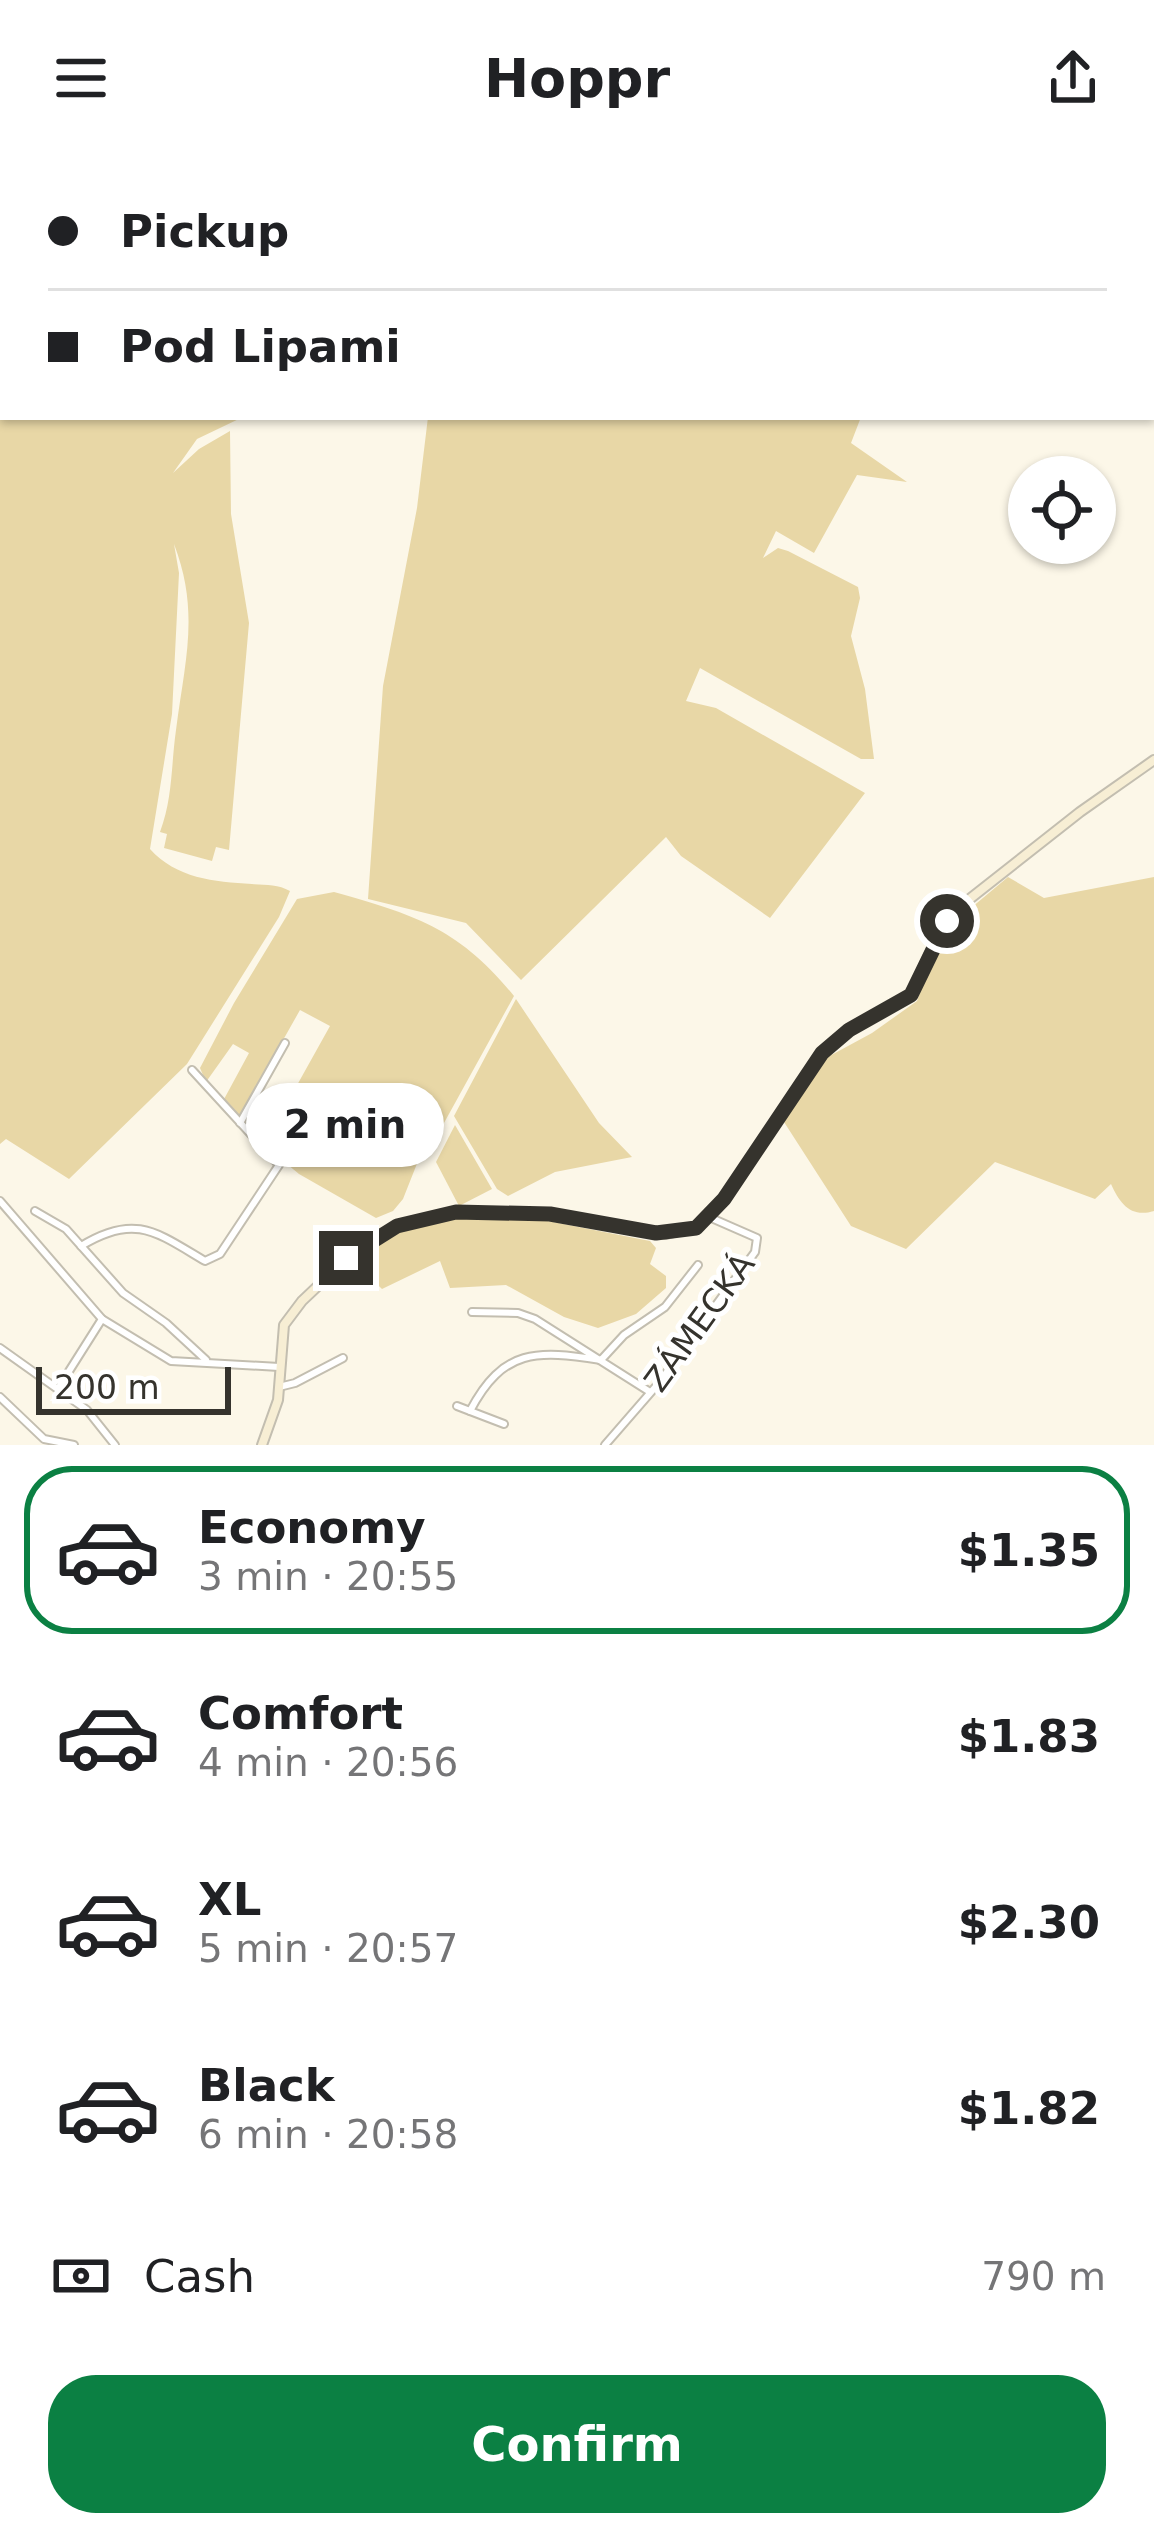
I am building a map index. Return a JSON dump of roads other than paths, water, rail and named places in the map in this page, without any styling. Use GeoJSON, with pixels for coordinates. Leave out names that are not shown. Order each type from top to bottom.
{"type":"FeatureCollection","features":[{"type":"Feature","properties":{"kind":"main road"},"geometry":{"type":"LineString","coordinates":[[262,1445],[279,1387],[282,1332],[295,1309],[353,1252],[397,1226],[443,1214],[565,1216],[668,1234],[696,1228],[709,1217],[822,1053],[849,1030],[911,995],[939,934],[962,904],[1154,760]]}},
{"type":"Feature","properties":{"kind":"street"},"geometry":{"type":"LineString","coordinates":[[240,1123],[285,1043]]}},
{"type":"Feature","properties":{"kind":"street"},"geometry":{"type":"LineString","coordinates":[[81,1246],[102,1233],[131,1226],[155,1231],[205,1261],[220,1254],[279,1166],[192,1070]]}},
{"type":"Feature","properties":{"kind":"street"},"geometry":{"type":"LineString","coordinates":[[0,1202],[102,1319],[171,1360],[279,1366]]}},
{"type":"Feature","properties":{"kind":"street"},"geometry":{"type":"LineString","coordinates":[[35,1211],[66,1229],[123,1293],[166,1323],[209,1363]]}},
{"type":"Feature","properties":{"kind":"street","name":"ZÁMECKÁ"},"geometry":{"type":"LineString","coordinates":[[604,1445],[755,1252],[757,1238],[709,1217]]}},
{"type":"Feature","properties":{"kind":"street"},"geometry":{"type":"LineString","coordinates":[[601,1360],[623,1335],[665,1307],[698,1265]]}},
{"type":"Feature","properties":{"kind":"street"},"geometry":{"type":"LineString","coordinates":[[472,1312],[518,1312],[650,1392]]}},
{"type":"Feature","properties":{"kind":"street"},"geometry":{"type":"LineString","coordinates":[[58,1387],[102,1319]]}},
{"type":"Feature","properties":{"kind":"street"},"geometry":{"type":"LineString","coordinates":[[0,1348],[87,1410],[115,1445]]}},
{"type":"Feature","properties":{"kind":"street"},"geometry":{"type":"LineString","coordinates":[[470,1411],[491,1375],[537,1353],[601,1360]]}},
{"type":"Feature","properties":{"kind":"street"},"geometry":{"type":"LineString","coordinates":[[279,1387],[343,1358]]}},
{"type":"Feature","properties":{"kind":"street"},"geometry":{"type":"LineString","coordinates":[[0,1397],[44,1439],[74,1445]]}},
{"type":"Feature","properties":{"kind":"street"},"geometry":{"type":"LineString","coordinates":[[457,1406],[504,1424]]}}]}
